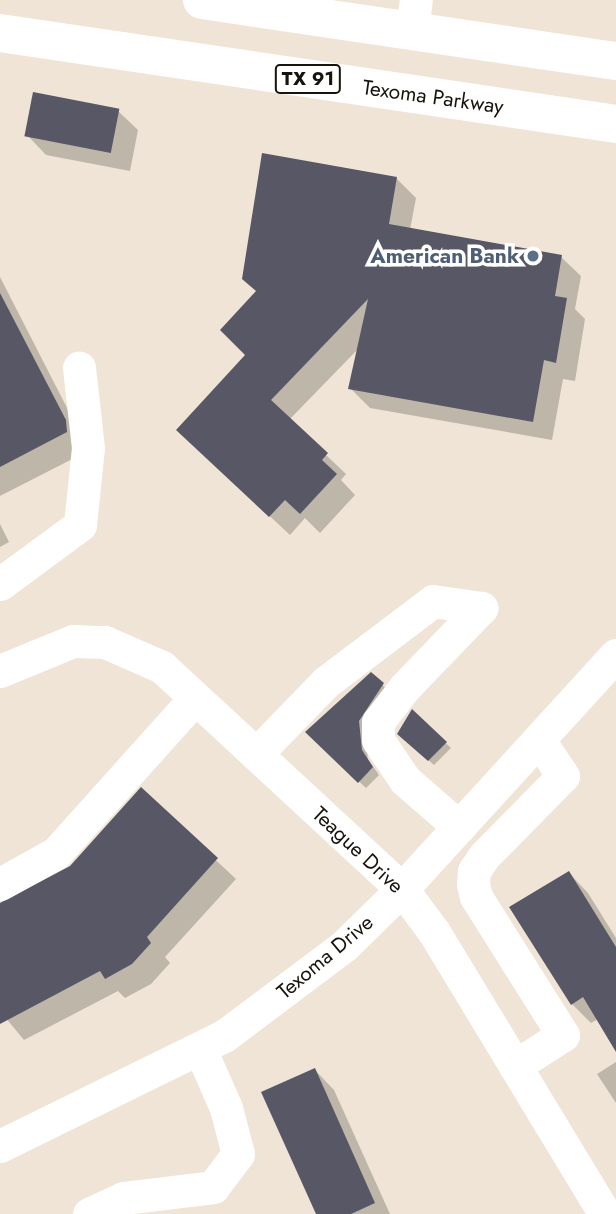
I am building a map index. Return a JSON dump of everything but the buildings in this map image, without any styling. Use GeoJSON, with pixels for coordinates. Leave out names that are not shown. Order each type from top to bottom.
{"type":"FeatureCollection","features":[{"type":"Feature","properties":{"kind":"main road"},"geometry":{"type":"LineString","coordinates":[[202,0],[414,15],[616,61]]}},
{"type":"Feature","properties":{"kind":"main road","name":"Texoma Parkway"},"geometry":{"type":"LineString","coordinates":[[0,33],[616,124]]}},
{"type":"Feature","properties":{"kind":"street"},"geometry":{"type":"LineString","coordinates":[[0,584],[80,526],[88,447],[79,368]]}},
{"type":"Feature","properties":{"kind":"street"},"geometry":{"type":"LineString","coordinates":[[256,754],[326,682],[433,601],[481,608],[405,687],[378,722],[378,740],[405,780],[459,827]]}},
{"type":"Feature","properties":{"kind":"street","name":"Teague Drive"},"geometry":{"type":"LineString","coordinates":[[0,671],[73,641],[105,642],[162,667],[402,889],[434,932],[605,1214]]}},
{"type":"Feature","properties":{"kind":"street","name":"Texoma Drive"},"geometry":{"type":"LineString","coordinates":[[0,1146],[200,1049],[312,971],[402,889],[616,655]]}},
{"type":"Feature","properties":{"kind":"street"},"geometry":{"type":"LineString","coordinates":[[0,884],[56,853],[195,698]]}},
{"type":"Feature","properties":{"kind":"street"},"geometry":{"type":"LineString","coordinates":[[515,1066],[563,1035],[476,897],[473,884],[474,871],[484,856],[563,776],[539,740]]}},
{"type":"Feature","properties":{"kind":"street"},"geometry":{"type":"LineString","coordinates":[[89,1214],[124,1198],[213,1187],[238,1154],[226,1108],[200,1049]]}},
{"type":"Feature","properties":{"kind":"place","name":"American Bank"},"geometry":{"type":"Point","coordinates":[533,256]}}]}
